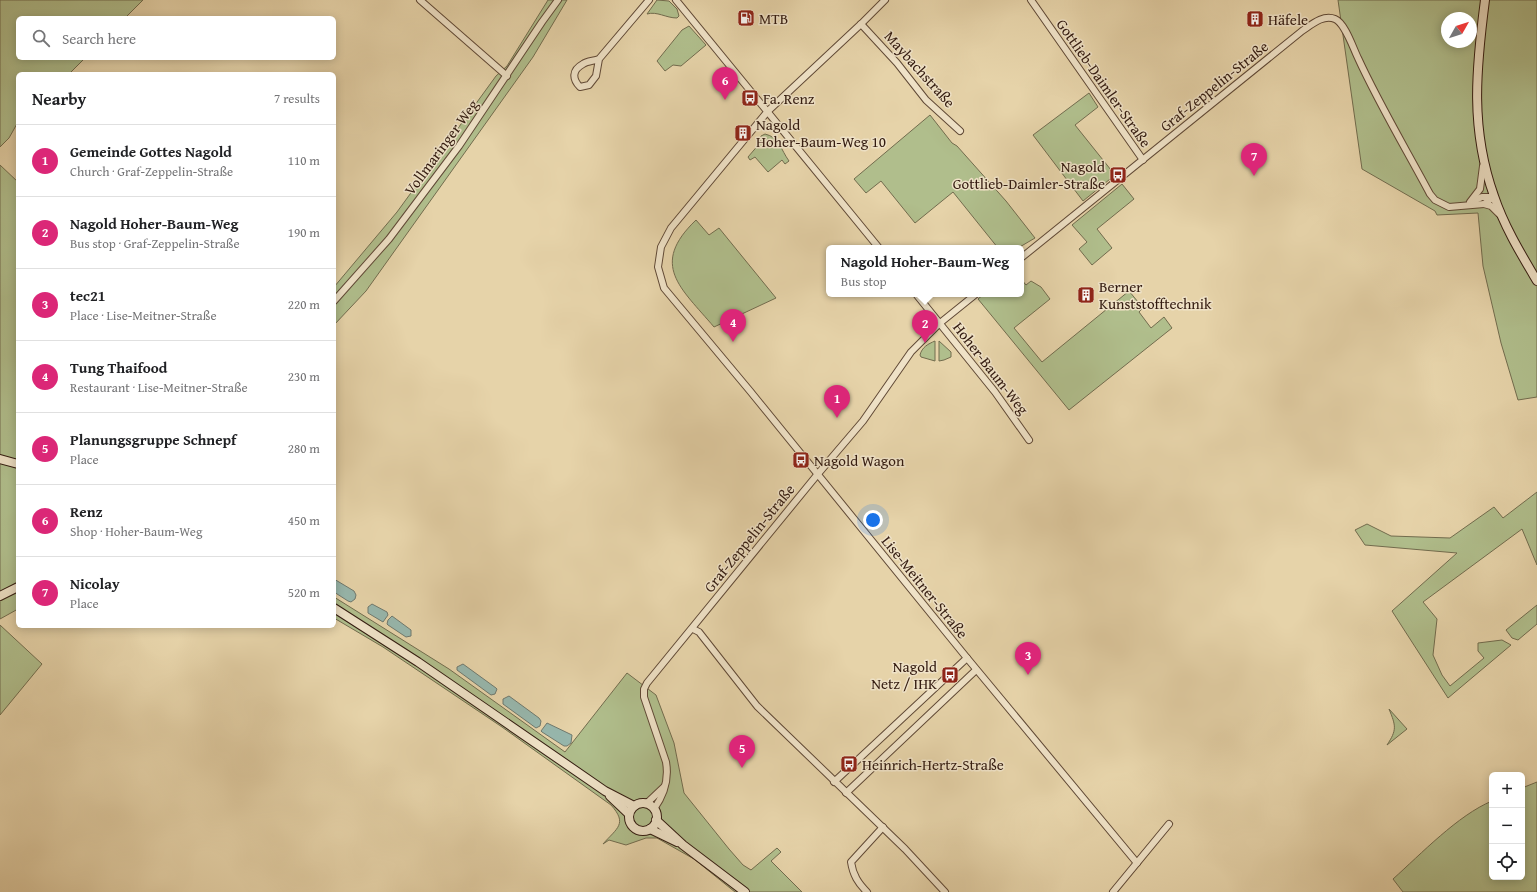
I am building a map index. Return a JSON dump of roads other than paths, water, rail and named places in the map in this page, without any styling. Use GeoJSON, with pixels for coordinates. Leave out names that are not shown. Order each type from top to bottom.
{"type":"FeatureCollection","features":[{"type":"Feature","properties":{"kind":"street"},"geometry":{"type":"LineString","coordinates":[[420,0],[507,76]]}},
{"type":"Feature","properties":{"kind":"street","name":"Vollmaringer Weg"},"geometry":{"type":"LineString","coordinates":[[336,299],[389,239],[459,146],[558,0]]}},
{"type":"Feature","properties":{"kind":"street"},"geometry":{"type":"LineString","coordinates":[[599,59],[582,64],[575,72],[573,77],[575,82],[580,87],[589,85],[596,76],[599,59],[649,0]]}},
{"type":"Feature","properties":{"kind":"street"},"geometry":{"type":"LineString","coordinates":[[676,0],[877,245]]}},
{"type":"Feature","properties":{"kind":"street","name":"Lise-Meitner-Straße"},"geometry":{"type":"LineString","coordinates":[[885,0],[768,111],[671,228],[661,247],[658,267],[664,288],[760,403],[976,670],[1137,863]]}},
{"type":"Feature","properties":{"kind":"street","name":"Gottlieb-Daimler-Straße"},"geometry":{"type":"LineString","coordinates":[[1031,0],[1143,160]]}},
{"type":"Feature","properties":{"kind":"street"},"geometry":{"type":"LineString","coordinates":[[1485,0],[1476,81],[1477,115],[1484,160],[1494,197],[1505,223]]}},
{"type":"Feature","properties":{"kind":"street","name":"Graf-Zeppelin-Straße"},"geometry":{"type":"LineString","coordinates":[[1024,256],[1302,31],[1317,21],[1327,17],[1334,18],[1344,28],[1360,62],[1430,194],[1435,200],[1449,207],[1484,204],[1494,197]]}},
{"type":"Feature","properties":{"kind":"street","name":"Maybachstraße"},"geometry":{"type":"LineString","coordinates":[[861,24],[897,63],[926,100],[960,131]]}},
{"type":"Feature","properties":{"kind":"street"},"geometry":{"type":"LineString","coordinates":[[1470,202],[1476,196],[1482,183],[1484,160]]}},
{"type":"Feature","properties":{"kind":"street"},"geometry":{"type":"LineString","coordinates":[[1464,206],[1482,197],[1494,197]]}},
{"type":"Feature","properties":{"kind":"street"},"geometry":{"type":"LineString","coordinates":[[1484,204],[1491,206],[1497,211],[1537,281]]}},
{"type":"Feature","properties":{"kind":"street","name":"Hoher-Baum-Weg"},"geometry":{"type":"LineString","coordinates":[[918,297],[995,392],[1030,440]]}},
{"type":"Feature","properties":{"kind":"street","name":"Graf-Zeppelin-Straße"},"geometry":{"type":"LineString","coordinates":[[654,809],[661,800],[667,778],[666,762],[644,698],[644,690],[647,683],[863,421],[911,352],[940,323],[972,297]]}},
{"type":"Feature","properties":{"kind":"street"},"geometry":{"type":"LineString","coordinates":[[0,459],[16,463]]}},
{"type":"Feature","properties":{"kind":"street"},"geometry":{"type":"LineString","coordinates":[[0,596],[16,588]]}},
{"type":"Feature","properties":{"kind":"street"},"geometry":{"type":"LineString","coordinates":[[336,609],[418,662],[605,791],[634,806]]}},
{"type":"Feature","properties":{"kind":"street"},"geometry":{"type":"LineString","coordinates":[[692,629],[699,632],[757,706],[834,782],[883,827],[945,892]]}},
{"type":"Feature","properties":{"kind":"street"},"geometry":{"type":"LineString","coordinates":[[834,782],[967,658]]}},
{"type":"Feature","properties":{"kind":"street"},"geometry":{"type":"LineString","coordinates":[[846,793],[976,670]]}},
{"type":"Feature","properties":{"kind":"street"},"geometry":{"type":"LineString","coordinates":[[646,804],[664,787]]}},
{"type":"Feature","properties":{"kind":"street"},"geometry":{"type":"LineString","coordinates":[[605,791],[629,814],[630,822],[636,829],[643,831],[650,829],[656,820]]}},
{"type":"Feature","properties":{"kind":"street"},"geometry":{"type":"LineString","coordinates":[[629,814],[634,806],[638,804],[646,804],[654,809],[656,820],[683,844],[745,892]]}},
{"type":"Feature","properties":{"kind":"street"},"geometry":{"type":"LineString","coordinates":[[1113,892],[1169,824]]}},
{"type":"Feature","properties":{"kind":"street"},"geometry":{"type":"LineString","coordinates":[[867,892],[859,884],[853,872],[851,862],[883,827]]}},
{"type":"Feature","properties":{"kind":"street"},"geometry":{"type":"LineString","coordinates":[[650,829],[683,844]]}},
{"type":"Feature","properties":{"kind":"water"},"geometry":{"type":"Polygon","coordinates":[[[336,580],[354,591],[356,595],[355,599],[351,602],[336,593],[336,580]]]}},
{"type":"Feature","properties":{"kind":"water"},"geometry":{"type":"Polygon","coordinates":[[[372,604],[387,612],[388,615],[383,622],[368,613],[368,607],[372,604]]]}},
{"type":"Feature","properties":{"kind":"water"},"geometry":{"type":"Polygon","coordinates":[[[392,616],[411,630],[411,636],[406,637],[387,624],[388,620],[392,616]]]}},
{"type":"Feature","properties":{"kind":"water"},"geometry":{"type":"Polygon","coordinates":[[[463,664],[496,688],[495,694],[491,695],[457,670],[457,667],[463,664]]]}},
{"type":"Feature","properties":{"kind":"water"},"geometry":{"type":"Polygon","coordinates":[[[509,696],[539,718],[541,721],[540,726],[536,728],[503,704],[503,699],[509,696]]]}},
{"type":"Feature","properties":{"kind":"water"},"geometry":{"type":"Polygon","coordinates":[[[547,723],[572,735],[571,743],[564,746],[542,732],[541,731],[547,723]]]}},
{"type":"Feature","properties":{"kind":"place","name":"MTB"},"geometry":{"type":"Point","coordinates":[746,18]}},
{"type":"Feature","properties":{"kind":"place","name":"Häfele"},"geometry":{"type":"Point","coordinates":[1255,19]}},
{"type":"Feature","properties":{"kind":"place","name":"Fa. Renz"},"geometry":{"type":"Point","coordinates":[750,98]}},
{"type":"Feature","properties":{"kind":"place","name":"Renz"},"geometry":{"type":"Point","coordinates":[725,100]}},
{"type":"Feature","properties":{"kind":"place","name":"Nagold Hoher-Baum-Weg 10"},"geometry":{"type":"Point","coordinates":[743,133]}},
{"type":"Feature","properties":{"kind":"place","name":"Nagold Gottlieb-Daimler-Straße"},"geometry":{"type":"Point","coordinates":[1118,175]}},
{"type":"Feature","properties":{"kind":"place","name":"Nicolay"},"geometry":{"type":"Point","coordinates":[1254,176]}},
{"type":"Feature","properties":{"kind":"place","name":"Berner Kunststofftechnik"},"geometry":{"type":"Point","coordinates":[1086,295]}},
{"type":"Feature","properties":{"kind":"place","name":"Tung Thaifood"},"geometry":{"type":"Point","coordinates":[733,342]}},
{"type":"Feature","properties":{"kind":"place","name":"Nagold Hoher-Baum-Weg"},"geometry":{"type":"Point","coordinates":[925,343]}},
{"type":"Feature","properties":{"kind":"place","name":"Gemeinde Gottes Nagold"},"geometry":{"type":"Point","coordinates":[837,418]}},
{"type":"Feature","properties":{"kind":"place","name":"Nagold Wagon"},"geometry":{"type":"Point","coordinates":[801,460]}},
{"type":"Feature","properties":{"kind":"place","name":"Nagold Netz / IHK"},"geometry":{"type":"Point","coordinates":[950,675]}},
{"type":"Feature","properties":{"kind":"place","name":"tec21"},"geometry":{"type":"Point","coordinates":[1028,675]}},
{"type":"Feature","properties":{"kind":"place","name":"Heinrich-Hertz-Straße"},"geometry":{"type":"Point","coordinates":[849,764]}},
{"type":"Feature","properties":{"kind":"place","name":"Planungsgruppe Schnepf"},"geometry":{"type":"Point","coordinates":[742,768]}}]}
